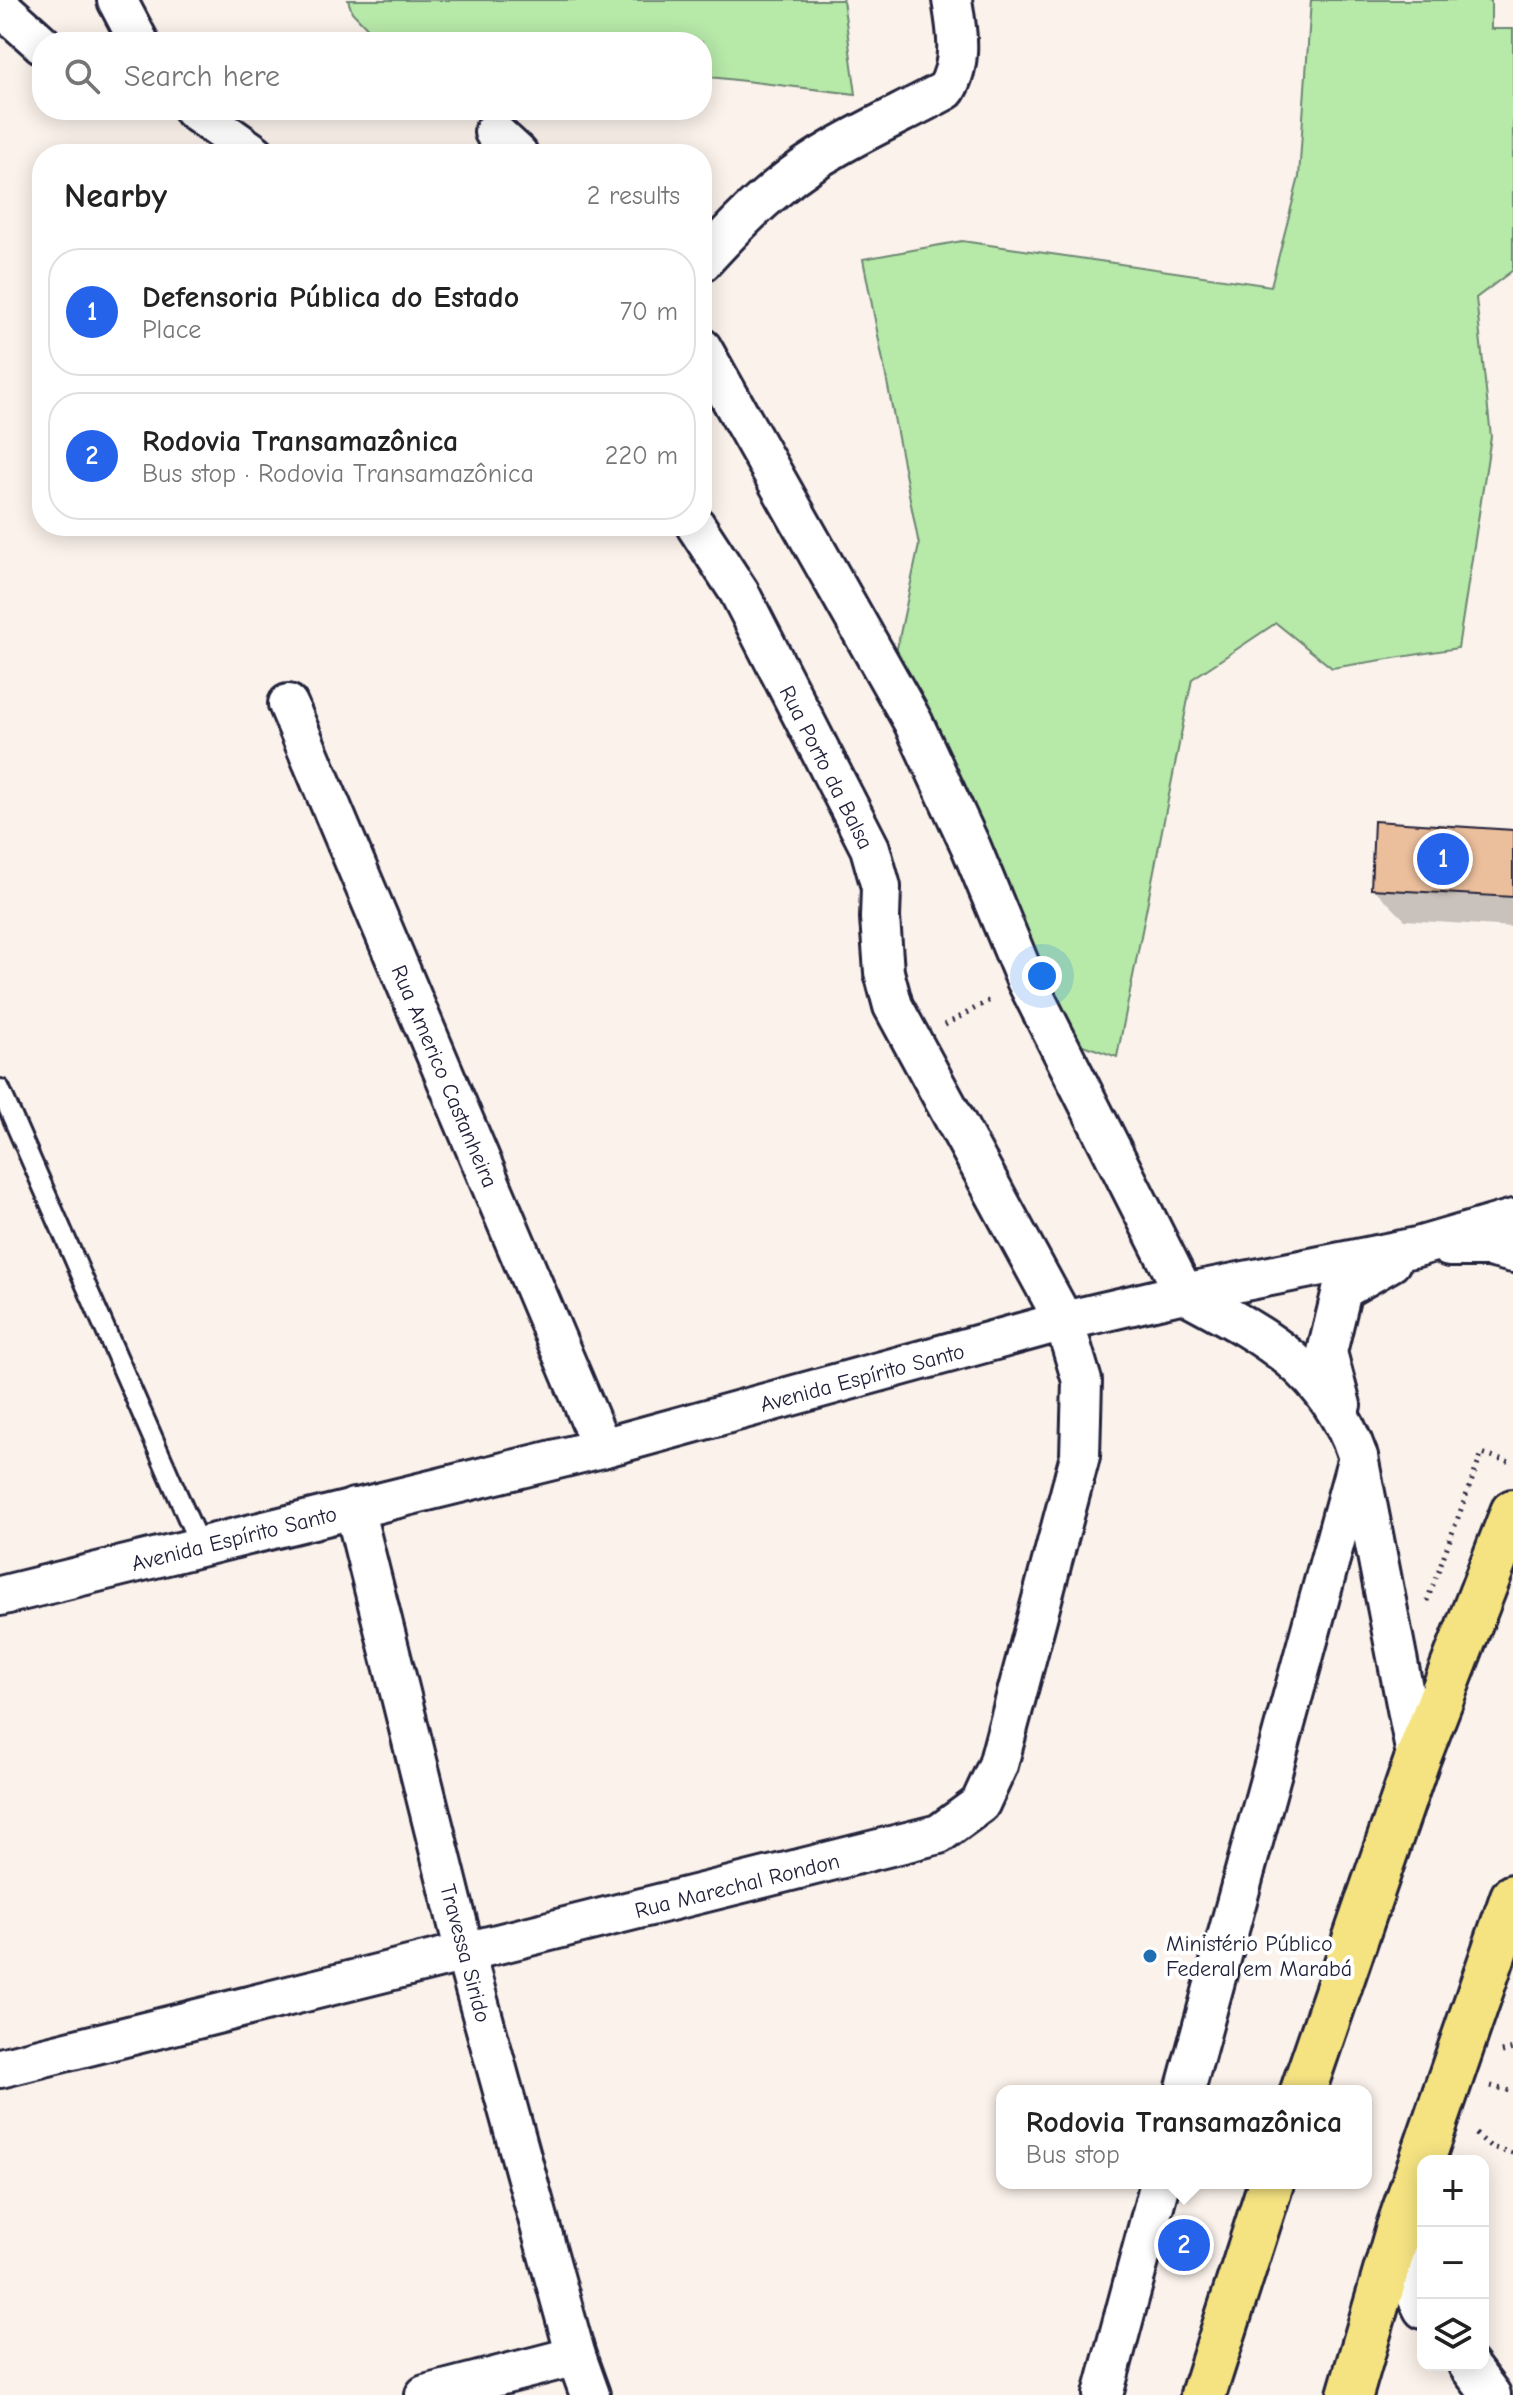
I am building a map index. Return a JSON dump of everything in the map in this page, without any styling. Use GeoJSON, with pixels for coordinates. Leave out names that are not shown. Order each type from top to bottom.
{"type":"FeatureCollection","features":[{"type":"Feature","properties":{"kind":"highway"},"geometry":{"type":"LineString","coordinates":[[1305,2085],[1417,1760],[1513,1512]]}},
{"type":"Feature","properties":{"kind":"highway"},"geometry":{"type":"LineString","coordinates":[[1350,2395],[1399,2227],[1513,1897]]}},
{"type":"Feature","properties":{"kind":"highway"},"geometry":{"type":"LineString","coordinates":[[1203,2395],[1269,2189]]}},
{"type":"Feature","properties":{"kind":"street"},"geometry":{"type":"LineString","coordinates":[[117,0],[134,32]]}},
{"type":"Feature","properties":{"kind":"street"},"geometry":{"type":"LineString","coordinates":[[712,252],[783,183],[828,152],[946,90],[955,75],[958,50],[952,0]]}},
{"type":"Feature","properties":{"kind":"street"},"geometry":{"type":"LineString","coordinates":[[0,6],[32,35]]}},
{"type":"Feature","properties":{"kind":"street"},"geometry":{"type":"LineString","coordinates":[[207,120],[241,144]]}},
{"type":"Feature","properties":{"kind":"street"},"geometry":{"type":"LineString","coordinates":[[712,366],[913,722],[971,847],[1026,980],[1184,1293],[1263,1335],[1311,1375],[1353,1443],[1187,2085]]}},
{"type":"Feature","properties":{"kind":"street","name":"Rua Porto da Balsa"},"geometry":{"type":"LineString","coordinates":[[703,536],[739,592],[870,848],[881,887],[884,972],[893,1006],[1064,1321]]}},
{"type":"Feature","properties":{"kind":"street","name":"Rua Americo Castanheira"},"geometry":{"type":"LineString","coordinates":[[288,704],[602,1448]]}},
{"type":"Feature","properties":{"kind":"street"},"geometry":{"type":"LineString","coordinates":[[1417,1760],[1353,1443],[1327,1352],[1342,1290],[1417,1247],[1513,1219]]}},
{"type":"Feature","properties":{"kind":"street"},"geometry":{"type":"LineString","coordinates":[[1417,1247],[1489,1247],[1513,1253]]}},
{"type":"Feature","properties":{"kind":"street","name":"Avenida Espírito Santo"},"geometry":{"type":"LineString","coordinates":[[0,1596],[602,1448],[1064,1321],[1184,1293],[1417,1247]]}},
{"type":"Feature","properties":{"kind":"street","name":"Rua Marechal Rondon"},"geometry":{"type":"LineString","coordinates":[[0,2068],[939,1834],[980,1804],[998,1765],[1080,1456],[1082,1381],[1064,1321]]}},
{"type":"Feature","properties":{"kind":"street","name":"Travessa Sirido"},"geometry":{"type":"LineString","coordinates":[[354,1508],[465,1953],[576,2356],[590,2395]]}},
{"type":"Feature","properties":{"kind":"street"},"geometry":{"type":"LineString","coordinates":[[1103,2395],[1158,2189]]}},
{"type":"Feature","properties":{"kind":"street"},"geometry":{"type":"LineString","coordinates":[[1399,2227],[1407,2276],[1418,2299]]}},
{"type":"Feature","properties":{"kind":"street"},"geometry":{"type":"LineString","coordinates":[[425,2395],[576,2356]]}},
{"type":"Feature","properties":{"kind":"street"},"geometry":{"type":"LineString","coordinates":[[1473,2371],[1491,2395]]}},
{"type":"Feature","properties":{"kind":"lane"},"geometry":{"type":"LineString","coordinates":[[0,1089],[200,1546]]}},
{"type":"Feature","properties":{"kind":"path"},"geometry":{"type":"LineString","coordinates":[[912,1042],[1026,980]]}},
{"type":"Feature","properties":{"kind":"path"},"geometry":{"type":"LineString","coordinates":[[1387,1609],[1421,1619],[1482,1453],[1513,1463]]}},
{"type":"Feature","properties":{"kind":"green space"},"geometry":{"type":"Polygon","coordinates":[[[348,0],[843,0],[856,94],[712,77],[712,32],[371,32],[352,12],[348,0]]]}},
{"type":"Feature","properties":{"kind":"green space"},"geometry":{"type":"Polygon","coordinates":[[[1311,0],[1491,0],[1491,29],[1513,29],[1513,270],[1476,298],[1491,437],[1458,648],[1332,668],[1276,623],[1192,679],[1117,1057],[1054,1035],[890,681],[919,545],[863,259],[962,241],[1271,286],[1299,177],[1311,0]]]}},
{"type":"Feature","properties":{"kind":"building"},"geometry":{"type":"Polygon","coordinates":[[[1374,821],[1513,830],[1513,897],[1371,889],[1374,821]]]}},
{"type":"Feature","properties":{"kind":"place","name":"Defensoria Pública do Estado"},"geometry":{"type":"Point","coordinates":[1443,859]}},
{"type":"Feature","properties":{"kind":"place","name":"Ministério Público Federal em Marabá"},"geometry":{"type":"Point","coordinates":[1150,1956]}},
{"type":"Feature","properties":{"kind":"place","name":"Rodovia Transamazônica"},"geometry":{"type":"Point","coordinates":[1184,2245]}}]}
